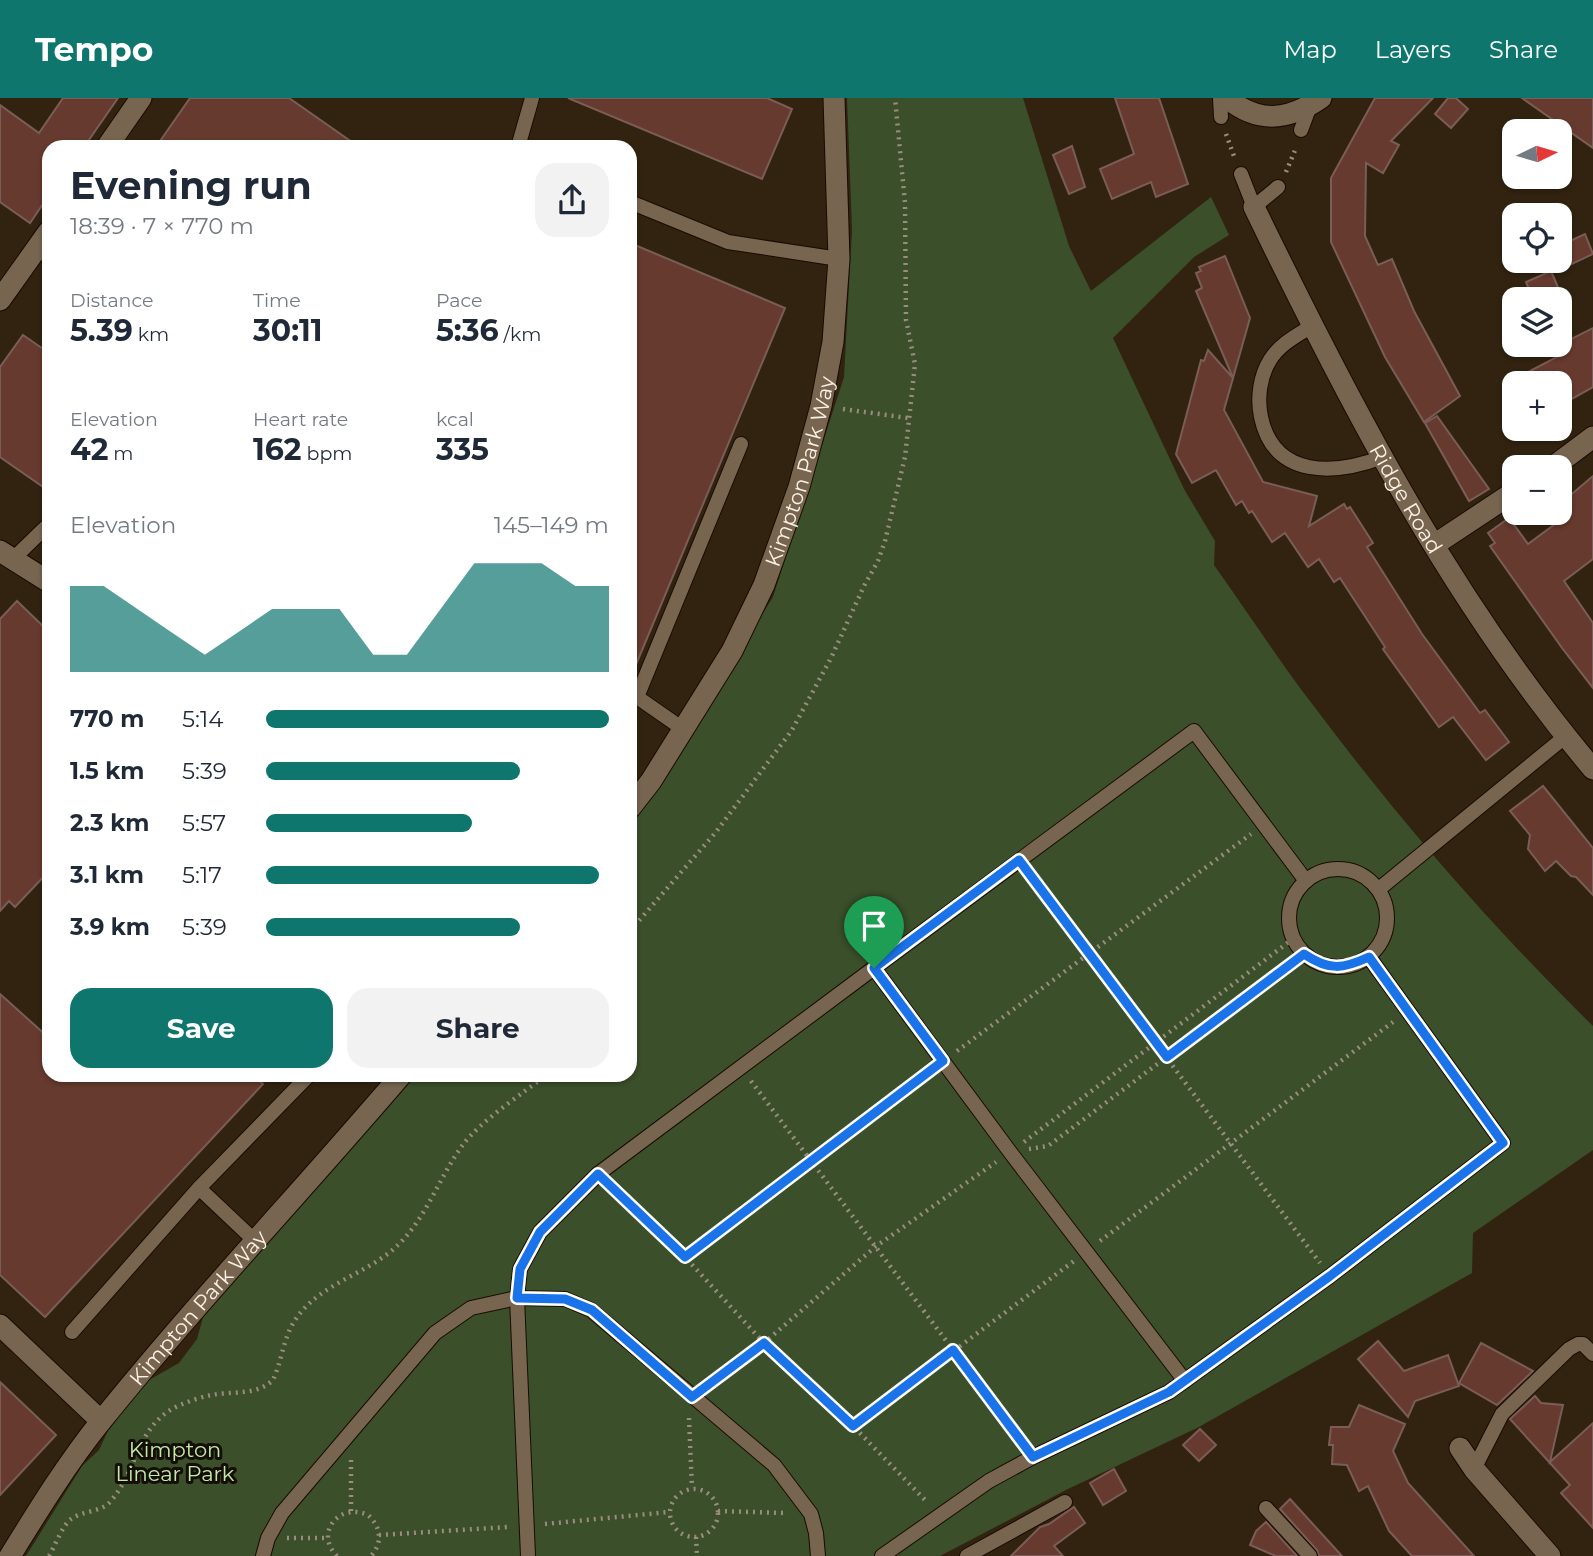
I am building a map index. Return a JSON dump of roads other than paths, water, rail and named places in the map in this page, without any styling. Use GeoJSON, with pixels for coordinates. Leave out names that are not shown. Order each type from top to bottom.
{"type":"FeatureCollection","features":[{"type":"Feature","properties":{"kind":"street"},"geometry":{"type":"LineString","coordinates":[[112,140],[141,98]]}},
{"type":"Feature","properties":{"kind":"street","name":"Kimpton Park Way"},"geometry":{"type":"LineString","coordinates":[[637,799],[732,651],[764,585],[799,487],[821,405],[833,342],[839,259],[834,98]]}},
{"type":"Feature","properties":{"kind":"street"},"geometry":{"type":"LineString","coordinates":[[1224,108],[1240,109],[1264,117],[1285,116],[1315,102]]}},
{"type":"Feature","properties":{"kind":"street","name":"Ridge Road"},"geometry":{"type":"LineString","coordinates":[[1254,207],[1312,327],[1434,545],[1462,590],[1566,736],[1593,769]]}},
{"type":"Feature","properties":{"kind":"street"},"geometry":{"type":"LineString","coordinates":[[0,300],[42,250]]}},
{"type":"Feature","properties":{"kind":"street"},"geometry":{"type":"LineString","coordinates":[[1569,455],[1593,437]]}},
{"type":"Feature","properties":{"kind":"street"},"geometry":{"type":"LineString","coordinates":[[1434,545],[1502,500]]}},
{"type":"Feature","properties":{"kind":"street"},"geometry":{"type":"LineString","coordinates":[[7,555],[42,578]]}},
{"type":"Feature","properties":{"kind":"street","name":"Kimpton Park Way"},"geometry":{"type":"LineString","coordinates":[[10,1556],[44,1501],[101,1421],[395,1082]]}},
{"type":"Feature","properties":{"kind":"street"},"geometry":{"type":"LineString","coordinates":[[0,1325],[101,1421]]}},
{"type":"Feature","properties":{"kind":"street"},"geometry":{"type":"LineString","coordinates":[[1461,1448],[1474,1469],[1550,1556]]}},
{"type":"Feature","properties":{"kind":"lane"},"geometry":{"type":"LineString","coordinates":[[520,140],[532,98]]}},
{"type":"Feature","properties":{"kind":"lane"},"geometry":{"type":"LineString","coordinates":[[1220,98],[1224,108]]}},
{"type":"Feature","properties":{"kind":"lane"},"geometry":{"type":"LineString","coordinates":[[1301,130],[1315,102]]}},
{"type":"Feature","properties":{"kind":"lane"},"geometry":{"type":"LineString","coordinates":[[1241,174],[1254,207],[1278,187]]}},
{"type":"Feature","properties":{"kind":"lane"},"geometry":{"type":"LineString","coordinates":[[637,205],[728,242],[839,259]]}},
{"type":"Feature","properties":{"kind":"lane"},"geometry":{"type":"LineString","coordinates":[[1312,327],[1283,344],[1270,360],[1261,381],[1259,405],[1264,429],[1275,451],[1292,462],[1337,469],[1358,466],[1383,457]]}},
{"type":"Feature","properties":{"kind":"lane"},"geometry":{"type":"LineString","coordinates":[[637,689],[741,444]]}},
{"type":"Feature","properties":{"kind":"lane"},"geometry":{"type":"LineString","coordinates":[[7,555],[42,529]]}},
{"type":"Feature","properties":{"kind":"lane"},"geometry":{"type":"LineString","coordinates":[[637,698],[683,729]]}},
{"type":"Feature","properties":{"kind":"lane"},"geometry":{"type":"LineString","coordinates":[[527,1556],[517,1298],[520,1269],[540,1232],[598,1174],[1194,731],[1306,881]]}},
{"type":"Feature","properties":{"kind":"lane"},"geometry":{"type":"LineString","coordinates":[[1378,889],[1566,736]]}},
{"type":"Feature","properties":{"kind":"lane"},"geometry":{"type":"LineString","coordinates":[[1334,869],[1351,870],[1366,877],[1378,889],[1388,911],[1387,929],[1380,944],[1369,957],[1349,967],[1331,967],[1315,962],[1304,954],[1290,928],[1290,911],[1295,895],[1306,881],[1317,874],[1334,869]]}},
{"type":"Feature","properties":{"kind":"lane"},"geometry":{"type":"LineString","coordinates":[[882,1556],[938,1514],[989,1481],[1169,1392],[1330,1276],[1503,1143],[1369,957]]}},
{"type":"Feature","properties":{"kind":"lane"},"geometry":{"type":"LineString","coordinates":[[874,968],[1185,1381]]}},
{"type":"Feature","properties":{"kind":"lane"},"geometry":{"type":"LineString","coordinates":[[72,1332],[199,1188],[302,1082]]}},
{"type":"Feature","properties":{"kind":"lane"},"geometry":{"type":"LineString","coordinates":[[199,1188],[255,1241]]}},
{"type":"Feature","properties":{"kind":"lane"},"geometry":{"type":"LineString","coordinates":[[262,1556],[268,1538],[282,1513],[435,1333],[471,1308],[517,1298],[565,1299],[592,1310],[774,1465],[811,1514],[818,1556]]}},
{"type":"Feature","properties":{"kind":"lane"},"geometry":{"type":"LineString","coordinates":[[1474,1469],[1502,1414],[1569,1349],[1583,1344],[1593,1354]]}},
{"type":"Feature","properties":{"kind":"lane"},"geometry":{"type":"LineString","coordinates":[[967,1556],[1065,1502]]}},
{"type":"Feature","properties":{"kind":"lane"},"geometry":{"type":"LineString","coordinates":[[1266,1508],[1310,1556]]}},
{"type":"Feature","properties":{"kind":"park label","name":"Kimpton Linear Park"},"geometry":{"type":"Point","coordinates":[175,1461]}}]}
